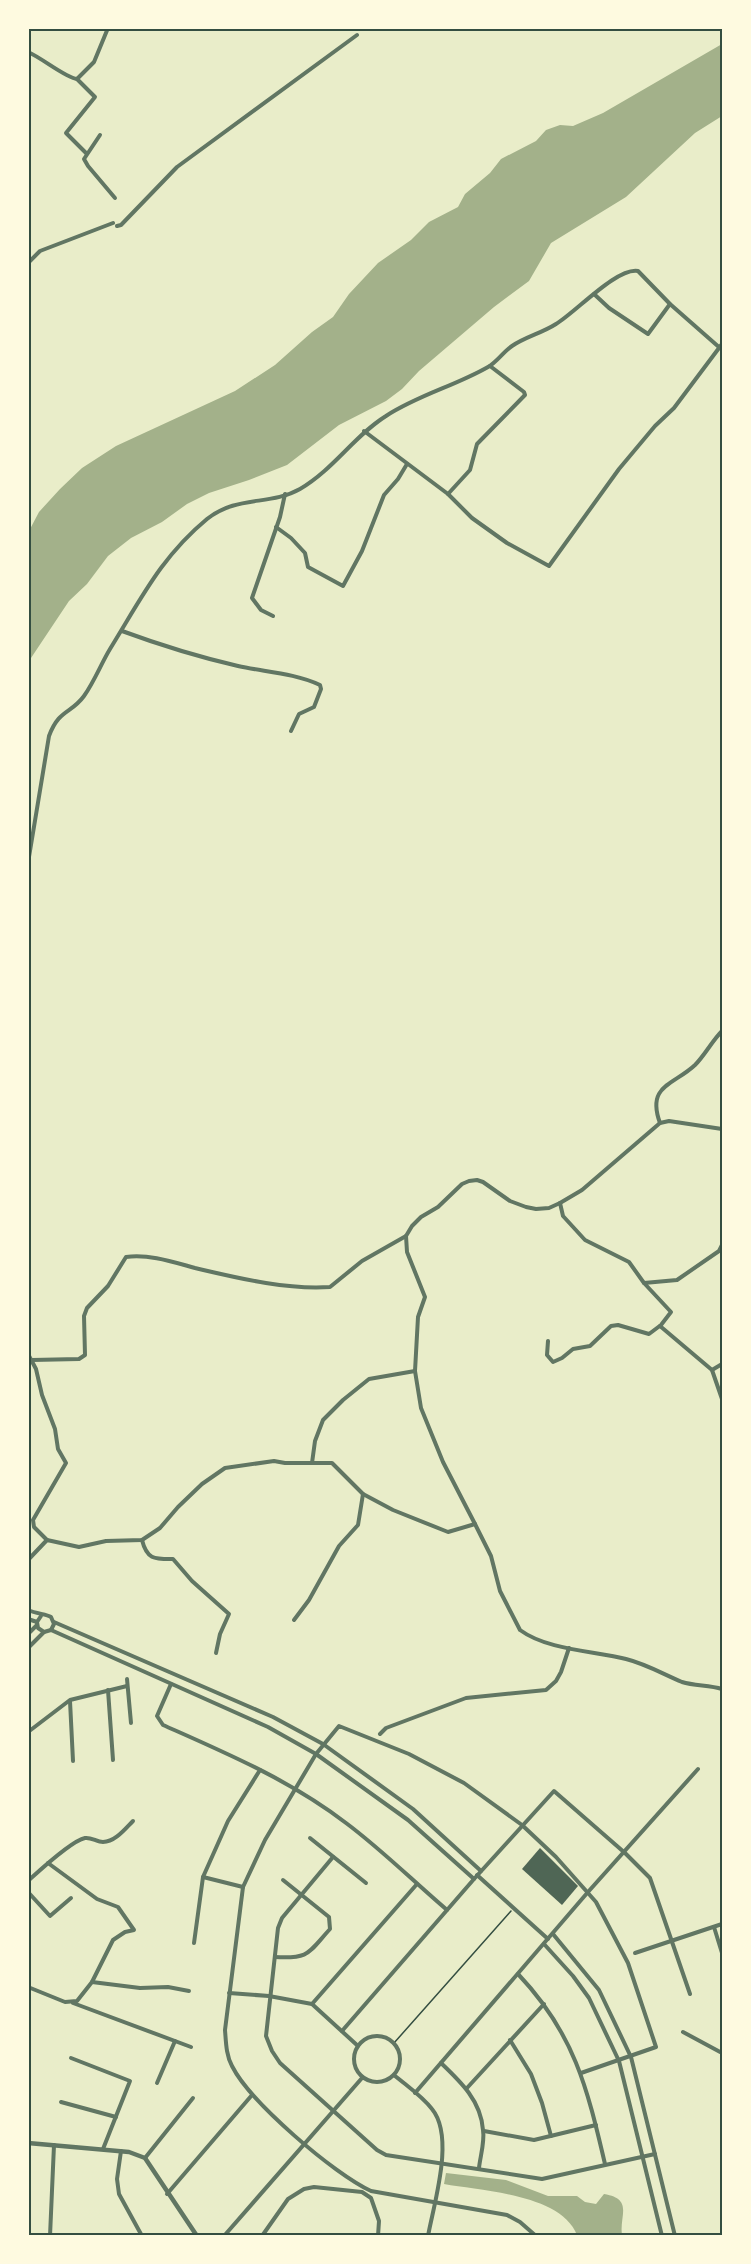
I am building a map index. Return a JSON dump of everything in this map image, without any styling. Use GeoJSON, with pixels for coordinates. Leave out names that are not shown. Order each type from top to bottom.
{"type":"FeatureCollection","features":[{"type":"Feature","properties":{"kind":"street"},"geometry":{"type":"LineString","coordinates":[[77,79],[94,62],[108,28]]}},
{"type":"Feature","properties":{"kind":"street"},"geometry":{"type":"LineString","coordinates":[[28,263],[40,251],[115,225],[121,225],[177,167],[357,35]]}},
{"type":"Feature","properties":{"kind":"street"},"geometry":{"type":"LineString","coordinates":[[28,52],[69,77],[77,79],[95,97],[66,135],[86,153]]}},
{"type":"Feature","properties":{"kind":"street"},"geometry":{"type":"LineString","coordinates":[[100,135],[84,159],[115,198]]}},
{"type":"Feature","properties":{"kind":"street"},"geometry":{"type":"LineString","coordinates":[[28,864],[49,736],[53,726],[65,711],[85,695],[157,571],[207,519],[219,510],[236,503],[248,503],[300,489],[332,465],[364,431],[403,405],[490,366],[513,346],[559,323],[606,285],[634,270],[638,271],[670,304],[721,346],[674,408],[655,426],[619,469],[549,566],[507,543],[472,518],[448,494],[364,431]]}},
{"type":"Feature","properties":{"kind":"street"},"geometry":{"type":"LineString","coordinates":[[594,294],[609,308],[648,334],[670,304]]}},
{"type":"Feature","properties":{"kind":"street"},"geometry":{"type":"LineString","coordinates":[[448,494],[470,470],[477,444],[525,395],[490,366]]}},
{"type":"Feature","properties":{"kind":"street"},"geometry":{"type":"LineString","coordinates":[[276,527],[305,552],[308,567],[343,586],[362,551],[384,495],[407,464]]}},
{"type":"Feature","properties":{"kind":"street"},"geometry":{"type":"LineString","coordinates":[[273,616],[261,610],[252,598],[285,494]]}},
{"type":"Feature","properties":{"kind":"street"},"geometry":{"type":"LineString","coordinates":[[122,631],[209,658],[300,678],[320,685],[321,689],[314,707],[298,714],[291,731]]}},
{"type":"Feature","properties":{"kind":"street"},"geometry":{"type":"LineString","coordinates":[[660,1123],[655,1108],[661,1090],[694,1066],[723,1031]]}},
{"type":"Feature","properties":{"kind":"street"},"geometry":{"type":"LineString","coordinates":[[32,1360],[79,1359],[85,1355],[84,1316],[87,1308],[108,1286],[126,1257],[166,1260],[195,1268],[282,1284],[330,1287],[362,1261],[406,1236],[421,1217],[438,1207],[462,1184],[469,1181],[483,1182],[498,1194],[526,1207],[536,1209],[560,1203],[582,1190],[660,1123],[669,1121],[723,1129]]}},
{"type":"Feature","properties":{"kind":"street"},"geometry":{"type":"LineString","coordinates":[[548,1341],[547,1355],[553,1362],[573,1349],[590,1346],[611,1326],[618,1325],[647,1335],[660,1326],[671,1311],[644,1283],[629,1262],[585,1240],[563,1216],[560,1203]]}},
{"type":"Feature","properties":{"kind":"street"},"geometry":{"type":"LineString","coordinates":[[406,1236],[407,1252],[425,1297],[418,1317],[415,1371],[423,1413],[443,1462],[490,1556],[500,1591],[520,1630],[535,1640],[630,1660],[647,1665],[683,1682],[723,1689]]}},
{"type":"Feature","properties":{"kind":"street"},"geometry":{"type":"LineString","coordinates":[[644,1283],[677,1281],[720,1251],[723,1245]]}},
{"type":"Feature","properties":{"kind":"street"},"geometry":{"type":"LineString","coordinates":[[660,1326],[712,1370],[723,1400]]}},
{"type":"Feature","properties":{"kind":"street"},"geometry":{"type":"LineString","coordinates":[[28,1354],[55,1429],[58,1449],[66,1463],[33,1520],[34,1527],[47,1540],[79,1547],[106,1541],[142,1540],[160,1528],[202,1484],[225,1468],[264,1461],[332,1462],[363,1494],[393,1510],[443,1530],[456,1531],[475,1524]]}},
{"type":"Feature","properties":{"kind":"street"},"geometry":{"type":"LineString","coordinates":[[712,1370],[723,1364]]}},
{"type":"Feature","properties":{"kind":"street"},"geometry":{"type":"LineString","coordinates":[[312,1462],[315,1441],[323,1420],[343,1400],[369,1379],[415,1371]]}},
{"type":"Feature","properties":{"kind":"street"},"geometry":{"type":"LineString","coordinates":[[294,1620],[309,1600],[339,1545],[358,1525],[363,1494]]}},
{"type":"Feature","properties":{"kind":"street"},"geometry":{"type":"LineString","coordinates":[[28,1560],[47,1540]]}},
{"type":"Feature","properties":{"kind":"street"},"geometry":{"type":"LineString","coordinates":[[142,1540],[149,1555],[157,1560],[173,1559],[192,1581],[229,1614],[220,1634],[216,1653]]}},
{"type":"Feature","properties":{"kind":"street"},"geometry":{"type":"LineString","coordinates":[[28,1610],[41,1616],[49,1615],[54,1622],[273,1717],[323,1744],[413,1809],[548,1939]]}},
{"type":"Feature","properties":{"kind":"street"},"geometry":{"type":"LineString","coordinates":[[28,1634],[41,1616]]}},
{"type":"Feature","properties":{"kind":"street"},"geometry":{"type":"LineString","coordinates":[[28,1619],[44,1632]]}},
{"type":"Feature","properties":{"kind":"street"},"geometry":{"type":"LineString","coordinates":[[51,1630],[54,1622]]}},
{"type":"Feature","properties":{"kind":"street"},"geometry":{"type":"LineString","coordinates":[[28,1647],[44,1632],[51,1630],[268,1727],[316,1754],[408,1820],[474,1879]]}},
{"type":"Feature","properties":{"kind":"street"},"geometry":{"type":"LineString","coordinates":[[380,1734],[386,1728],[466,1698],[546,1690],[556,1681],[570,1648]]}},
{"type":"Feature","properties":{"kind":"street"},"geometry":{"type":"LineString","coordinates":[[127,1679],[131,1723]]}},
{"type":"Feature","properties":{"kind":"street"},"geometry":{"type":"LineString","coordinates":[[171,1684],[157,1716],[163,1725],[260,1770],[344,1821],[447,1910]]}},
{"type":"Feature","properties":{"kind":"street"},"geometry":{"type":"LineString","coordinates":[[28,1732],[70,1700],[128,1686]]}},
{"type":"Feature","properties":{"kind":"street"},"geometry":{"type":"LineString","coordinates":[[108,1690],[113,1760]]}},
{"type":"Feature","properties":{"kind":"street"},"geometry":{"type":"LineString","coordinates":[[70,1700],[73,1761]]}},
{"type":"Feature","properties":{"kind":"street"},"geometry":{"type":"LineString","coordinates":[[536,2235],[507,2215],[363,2188],[305,2143],[252,2095],[232,2066],[227,2051],[225,2030],[243,1887],[259,1850],[316,1754],[339,1726],[398,1749],[464,1783],[522,1825],[556,1857],[596,1902],[628,1963],[656,2047],[581,2073]]}},
{"type":"Feature","properties":{"kind":"street"},"geometry":{"type":"LineString","coordinates":[[415,2093],[699,1769]]}},
{"type":"Feature","properties":{"kind":"street"},"geometry":{"type":"LineString","coordinates":[[194,1943],[203,1877],[228,1821],[260,1770]]}},
{"type":"Feature","properties":{"kind":"street"},"geometry":{"type":"LineString","coordinates":[[342,2031],[479,1873],[554,1791],[626,1853],[651,1878],[690,1994]]}},
{"type":"Feature","properties":{"kind":"street"},"geometry":{"type":"LineString","coordinates":[[28,1881],[48,1863],[85,1838],[102,1842],[109,1841],[133,1821]]}},
{"type":"Feature","properties":{"kind":"street"},"geometry":{"type":"LineString","coordinates":[[310,1838],[366,1883]]}},
{"type":"Feature","properties":{"kind":"street"},"geometry":{"type":"LineString","coordinates":[[333,1857],[282,1918],[278,1928],[266,2036],[280,2063],[377,2150],[386,2155],[542,2179],[655,2154]]}},
{"type":"Feature","properties":{"kind":"street"},"geometry":{"type":"LineString","coordinates":[[48,1863],[97,1899],[118,1907],[134,1930],[125,1932],[113,1940],[92,1982],[80,1997],[72,2002]]}},
{"type":"Feature","properties":{"kind":"street"},"geometry":{"type":"LineString","coordinates":[[203,1877],[243,1887]]}},
{"type":"Feature","properties":{"kind":"street"},"geometry":{"type":"LineString","coordinates":[[275,1956],[298,1958],[307,1954],[330,1929],[329,1917],[283,1880]]}},
{"type":"Feature","properties":{"kind":"street"},"geometry":{"type":"LineString","coordinates":[[312,2004],[417,1884]]}},
{"type":"Feature","properties":{"kind":"street"},"geometry":{"type":"LineString","coordinates":[[28,1892],[51,1916],[71,1898]]}},
{"type":"Feature","properties":{"kind":"street"},"geometry":{"type":"LineString","coordinates":[[635,1953],[723,1924]]}},
{"type":"Feature","properties":{"kind":"street"},"geometry":{"type":"LineString","coordinates":[[714,1927],[723,1953]]}},
{"type":"Feature","properties":{"kind":"street"},"geometry":{"type":"LineString","coordinates":[[553,1934],[599,1990],[631,2057],[675,2235]]}},
{"type":"Feature","properties":{"kind":"street"},"geometry":{"type":"LineString","coordinates":[[544,1944],[589,1998],[619,2061],[662,2235]]}},
{"type":"Feature","properties":{"kind":"street"},"geometry":{"type":"LineString","coordinates":[[518,1974],[557,2023],[581,2073],[605,2164]]}},
{"type":"Feature","properties":{"kind":"street"},"geometry":{"type":"LineString","coordinates":[[92,1982],[189,1991]]}},
{"type":"Feature","properties":{"kind":"street"},"geometry":{"type":"LineString","coordinates":[[28,1987],[191,2047]]}},
{"type":"Feature","properties":{"kind":"street"},"geometry":{"type":"LineString","coordinates":[[229,1993],[269,1996],[312,2004],[358,2046]]}},
{"type":"Feature","properties":{"kind":"street"},"geometry":{"type":"LineString","coordinates":[[467,2088],[544,2004]]}},
{"type":"Feature","properties":{"kind":"street"},"geometry":{"type":"LineString","coordinates":[[683,2032],[723,2053]]}},
{"type":"Feature","properties":{"kind":"street"},"geometry":{"type":"LineString","coordinates":[[371,2037],[387,2038],[394,2043],[398,2048],[400,2062],[394,2075],[382,2082],[362,2078],[354,2066],[358,2046],[371,2037]]}},
{"type":"Feature","properties":{"kind":"street"},"geometry":{"type":"LineString","coordinates":[[510,2040],[531,2073],[551,2136]]}},
{"type":"Feature","properties":{"kind":"street"},"geometry":{"type":"LineString","coordinates":[[157,2083],[175,2041]]}},
{"type":"Feature","properties":{"kind":"street"},"geometry":{"type":"LineString","coordinates":[[71,2058],[130,2081],[103,2149]]}},
{"type":"Feature","properties":{"kind":"street"},"geometry":{"type":"LineString","coordinates":[[441,2063],[467,2088],[477,2107],[484,2131],[479,2168]]}},
{"type":"Feature","properties":{"kind":"street"},"geometry":{"type":"LineString","coordinates":[[394,2075],[433,2110],[441,2127],[442,2162],[428,2235]]}},
{"type":"Feature","properties":{"kind":"street"},"geometry":{"type":"LineString","coordinates":[[224,2235],[362,2078]]}},
{"type":"Feature","properties":{"kind":"street"},"geometry":{"type":"LineString","coordinates":[[168,2194],[252,2095]]}},
{"type":"Feature","properties":{"kind":"street"},"geometry":{"type":"LineString","coordinates":[[145,2158],[193,2098]]}},
{"type":"Feature","properties":{"kind":"street"},"geometry":{"type":"LineString","coordinates":[[61,2102],[116,2117]]}},
{"type":"Feature","properties":{"kind":"street"},"geometry":{"type":"LineString","coordinates":[[484,2131],[534,2140],[596,2125]]}},
{"type":"Feature","properties":{"kind":"street"},"geometry":{"type":"LineString","coordinates":[[28,2143],[121,2151],[145,2158],[197,2235]]}},
{"type":"Feature","properties":{"kind":"street"},"geometry":{"type":"LineString","coordinates":[[50,2235],[54,2145]]}},
{"type":"Feature","properties":{"kind":"street"},"geometry":{"type":"LineString","coordinates":[[121,2151],[117,2179],[119,2194],[142,2235]]}},
{"type":"Feature","properties":{"kind":"street"},"geometry":{"type":"LineString","coordinates":[[262,2235],[288,2199],[304,2189],[314,2187],[362,2192],[371,2198],[379,2221],[378,2235]]}},
{"type":"Feature","properties":{"kind":"path"},"geometry":{"type":"LineString","coordinates":[[394,2043],[514,1908]]}},
{"type":"Feature","properties":{"kind":"shaded area"},"geometry":{"type":"Polygon","coordinates":[[[722,44],[722,116],[695,133],[626,197],[551,243],[529,281],[494,307],[386,401],[339,425],[287,465],[209,493],[187,504],[162,522],[131,538],[108,556],[87,584],[69,601],[29,661],[29,531],[39,512],[82,468],[116,446],[235,391],[275,365],[312,332],[333,317],[349,294],[378,263],[411,240],[429,222],[458,207],[465,194],[490,173],[501,159],[536,141],[546,130],[560,125],[573,126],[603,113],[722,44]]]}},
{"type":"Feature","properties":{"kind":"shaded area"},"geometry":{"type":"Polygon","coordinates":[[[446,2173],[506,2180],[548,2196],[577,2196],[585,2202],[596,2204],[604,2194],[613,2196],[622,2204],[622,2235],[577,2235],[568,2221],[555,2211],[538,2203],[499,2192],[444,2184],[446,2173]]]}},
{"type":"Feature","properties":{"kind":"building"},"geometry":{"type":"Polygon","coordinates":[[[540,1848],[578,1886],[562,1905],[522,1869],[540,1848]]]}}]}
